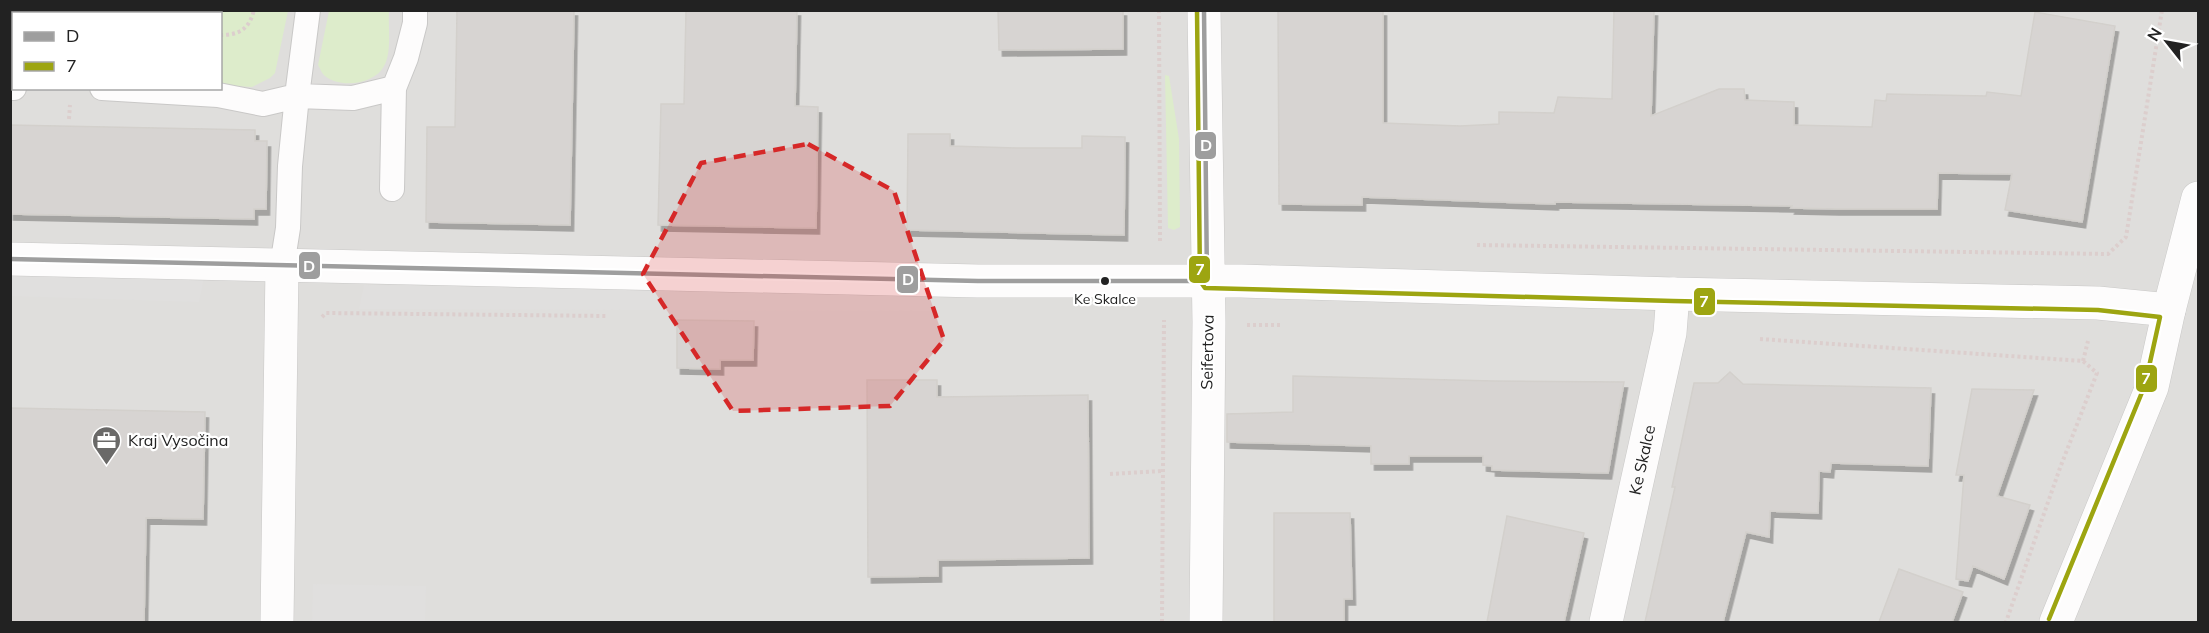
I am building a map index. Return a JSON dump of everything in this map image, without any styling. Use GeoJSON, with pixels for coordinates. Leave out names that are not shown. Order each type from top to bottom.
{"type":"FeatureCollection","features":[{"type":"Feature","properties":{"kind":"street","name":"Seifertova"},"geometry":{"type":"LineString","coordinates":[[1204,10],[1209,322],[1206,622]]}},
{"type":"Feature","properties":{"kind":"street"},"geometry":{"type":"LineString","coordinates":[[2056,622],[2152,387],[2169,310],[2199,198]]}},
{"type":"Feature","properties":{"kind":"street"},"geometry":{"type":"LineString","coordinates":[[10,259],[978,281],[1207,281],[2097,303],[2169,310]]}},
{"type":"Feature","properties":{"kind":"street"},"geometry":{"type":"LineString","coordinates":[[277,622],[282,266]]}},
{"type":"Feature","properties":{"kind":"street","name":"Ke Skalce"},"geometry":{"type":"LineString","coordinates":[[1606,622],[1670,333],[1673,294]]}},
{"type":"Feature","properties":{"kind":"lane"},"geometry":{"type":"LineString","coordinates":[[282,266],[288,228],[290,166],[297,96],[308,10]]}},
{"type":"Feature","properties":{"kind":"lane"},"geometry":{"type":"LineString","coordinates":[[392,189],[393,88],[408,50],[415,23],[415,10]]}},
{"type":"Feature","properties":{"kind":"lane"},"geometry":{"type":"LineString","coordinates":[[135,90],[218,95],[263,104],[297,96],[353,99],[393,88]]}},
{"type":"Feature","properties":{"kind":"path"},"geometry":{"type":"LineString","coordinates":[[222,35],[240,33],[249,26],[254,10]]}},
{"type":"Feature","properties":{"kind":"path"},"geometry":{"type":"LineString","coordinates":[[1159,10],[1160,240]]}},
{"type":"Feature","properties":{"kind":"path"},"geometry":{"type":"LineString","coordinates":[[1465,245],[2108,254],[2126,237],[2163,10]]}},
{"type":"Feature","properties":{"kind":"path"},"geometry":{"type":"LineString","coordinates":[[315,324],[326,313],[613,316]]}},
{"type":"Feature","properties":{"kind":"path"},"geometry":{"type":"LineString","coordinates":[[1162,622],[1164,322]]}},
{"type":"Feature","properties":{"kind":"path"},"geometry":{"type":"LineString","coordinates":[[2006,622],[2060,468],[2097,373],[2083,361]]}},
{"type":"Feature","properties":{"kind":"path"},"geometry":{"type":"LineString","coordinates":[[1110,474],[1162,471]]}},
{"type":"Feature","properties":{"kind":"highlighted area"},"geometry":{"type":"Polygon","coordinates":[[[808,144],[894,191],[944,340],[890,406],[733,411],[643,274],[701,163],[808,144]]]}},
{"type":"Feature","properties":{"kind":"shaded area"},"geometry":{"type":"Polygon","coordinates":[[[11,11],[2198,11],[2198,622],[11,622],[11,11]]]}},
{"type":"Feature","properties":{"kind":"shaded area"},"geometry":{"type":"Polygon","coordinates":[[[11,273],[204,278],[199,302],[11,296],[11,273]]]}},
{"type":"Feature","properties":{"kind":"shaded area"},"geometry":{"type":"Polygon","coordinates":[[[364,285],[932,293],[933,311],[359,309],[364,285]]]}},
{"type":"Feature","properties":{"kind":"shaded area"},"geometry":{"type":"Polygon","coordinates":[[[313,584],[426,586],[425,622],[312,622],[313,584]]]}},
{"type":"Feature","properties":{"kind":"green space"},"geometry":{"type":"Polygon","coordinates":[[[10,11],[288,11],[275,73],[252,87],[222,85],[222,12],[12,12],[11,55],[10,11]]]}},
{"type":"Feature","properties":{"kind":"green space"},"geometry":{"type":"Polygon","coordinates":[[[329,11],[389,11],[389,47],[380,72],[366,81],[357,83],[332,80],[323,74],[318,65],[329,11]]]}},
{"type":"Feature","properties":{"kind":"green space"},"geometry":{"type":"Polygon","coordinates":[[[1165,75],[1169,76],[1179,139],[1180,227],[1174,230],[1168,228],[1165,75]]]}},
{"type":"Feature","properties":{"kind":"building"},"geometry":{"type":"Polygon","coordinates":[[[457,10],[574,10],[570,225],[426,222],[427,127],[455,127],[457,10]]]}},
{"type":"Feature","properties":{"kind":"building"},"geometry":{"type":"Polygon","coordinates":[[[686,10],[797,10],[795,106],[818,107],[816,228],[658,225],[661,104],[684,104],[686,10]]]}},
{"type":"Feature","properties":{"kind":"building"},"geometry":{"type":"Polygon","coordinates":[[[998,10],[1123,10],[1123,49],[999,50],[998,10]]]}},
{"type":"Feature","properties":{"kind":"building"},"geometry":{"type":"Polygon","coordinates":[[[1278,10],[1383,10],[1383,123],[1460,126],[1499,124],[1499,112],[1554,113],[1558,97],[1612,99],[1614,10],[1654,10],[1651,116],[1719,89],[1744,89],[1745,100],[1794,102],[1794,125],[1872,127],[1875,100],[1886,101],[1887,94],[1986,96],[1987,92],[2021,96],[2035,12],[2115,26],[2082,222],[2005,210],[2012,174],[1938,173],[1937,209],[1836,209],[1791,208],[1792,206],[1555,202],[1555,204],[1362,197],[1362,205],[1279,204],[1278,10]]]}},
{"type":"Feature","properties":{"kind":"building"},"geometry":{"type":"Polygon","coordinates":[[[10,125],[255,130],[255,141],[267,141],[266,209],[254,209],[254,219],[10,214],[10,125]]]}},
{"type":"Feature","properties":{"kind":"building"},"geometry":{"type":"Polygon","coordinates":[[[908,134],[950,134],[950,146],[1016,148],[1082,148],[1082,136],[1125,137],[1124,235],[907,230],[908,134]]]}},
{"type":"Feature","properties":{"kind":"building"},"geometry":{"type":"Polygon","coordinates":[[[677,320],[754,321],[753,360],[720,360],[720,369],[677,368],[677,320]]]}},
{"type":"Feature","properties":{"kind":"building"},"geometry":{"type":"Polygon","coordinates":[[[1730,372],[1743,384],[1931,388],[1928,466],[1831,463],[1830,472],[1819,471],[1818,513],[1770,511],[1769,537],[1746,532],[1723,622],[1645,622],[1675,487],[1672,487],[1694,383],[1718,383],[1730,372]]]}},
{"type":"Feature","properties":{"kind":"building"},"geometry":{"type":"Polygon","coordinates":[[[1293,376],[1624,382],[1608,473],[1492,470],[1492,466],[1483,465],[1483,456],[1409,456],[1409,464],[1371,464],[1371,446],[1227,442],[1227,414],[1293,412],[1293,376]]]}},
{"type":"Feature","properties":{"kind":"building"},"geometry":{"type":"Polygon","coordinates":[[[867,380],[937,380],[937,397],[1088,395],[1089,558],[938,560],[938,576],[868,577],[867,380]]]}},
{"type":"Feature","properties":{"kind":"building"},"geometry":{"type":"Polygon","coordinates":[[[1972,389],[2034,390],[1997,496],[2030,505],[2004,579],[1973,566],[1968,581],[1956,579],[1964,475],[1956,475],[1972,389]]]}},
{"type":"Feature","properties":{"kind":"building","name":"Kraj Vysočina"},"geometry":{"type":"Polygon","coordinates":[[[10,408],[205,412],[203,519],[146,518],[144,622],[10,622],[10,408]]]}},
{"type":"Feature","properties":{"kind":"building"},"geometry":{"type":"Polygon","coordinates":[[[1274,513],[1350,513],[1352,599],[1344,599],[1344,622],[1274,622],[1274,513]]]}},
{"type":"Feature","properties":{"kind":"building"},"geometry":{"type":"Polygon","coordinates":[[[1507,516],[1584,533],[1564,622],[1487,622],[1507,516]]]}},
{"type":"Feature","properties":{"kind":"building"},"geometry":{"type":"Polygon","coordinates":[[[1899,569],[1963,592],[1952,622],[1879,622],[1899,569]]]}},
{"type":"Feature","properties":{"kind":"transit line","name":"7"},"geometry":{"type":"LineString","coordinates":[[1197,10],[1200,281],[1205,288],[2098,310],[2160,317],[2145,385],[2049,619]]}},
{"type":"Feature","properties":{"kind":"transit line","name":"D"},"geometry":{"type":"LineString","coordinates":[[1204,10],[1207,281]]}},
{"type":"Feature","properties":{"kind":"transit line","name":"D"},"geometry":{"type":"LineString","coordinates":[[10,259],[978,281],[1207,281]]}},
{"type":"Feature","properties":{"kind":"place","name":"Ke Skalce"},"geometry":{"type":"Point","coordinates":[1105,281]}},
{"type":"Feature","properties":{"kind":"place","name":"Kraj Vysočina"},"geometry":{"type":"Point","coordinates":[107,466]}}]}
